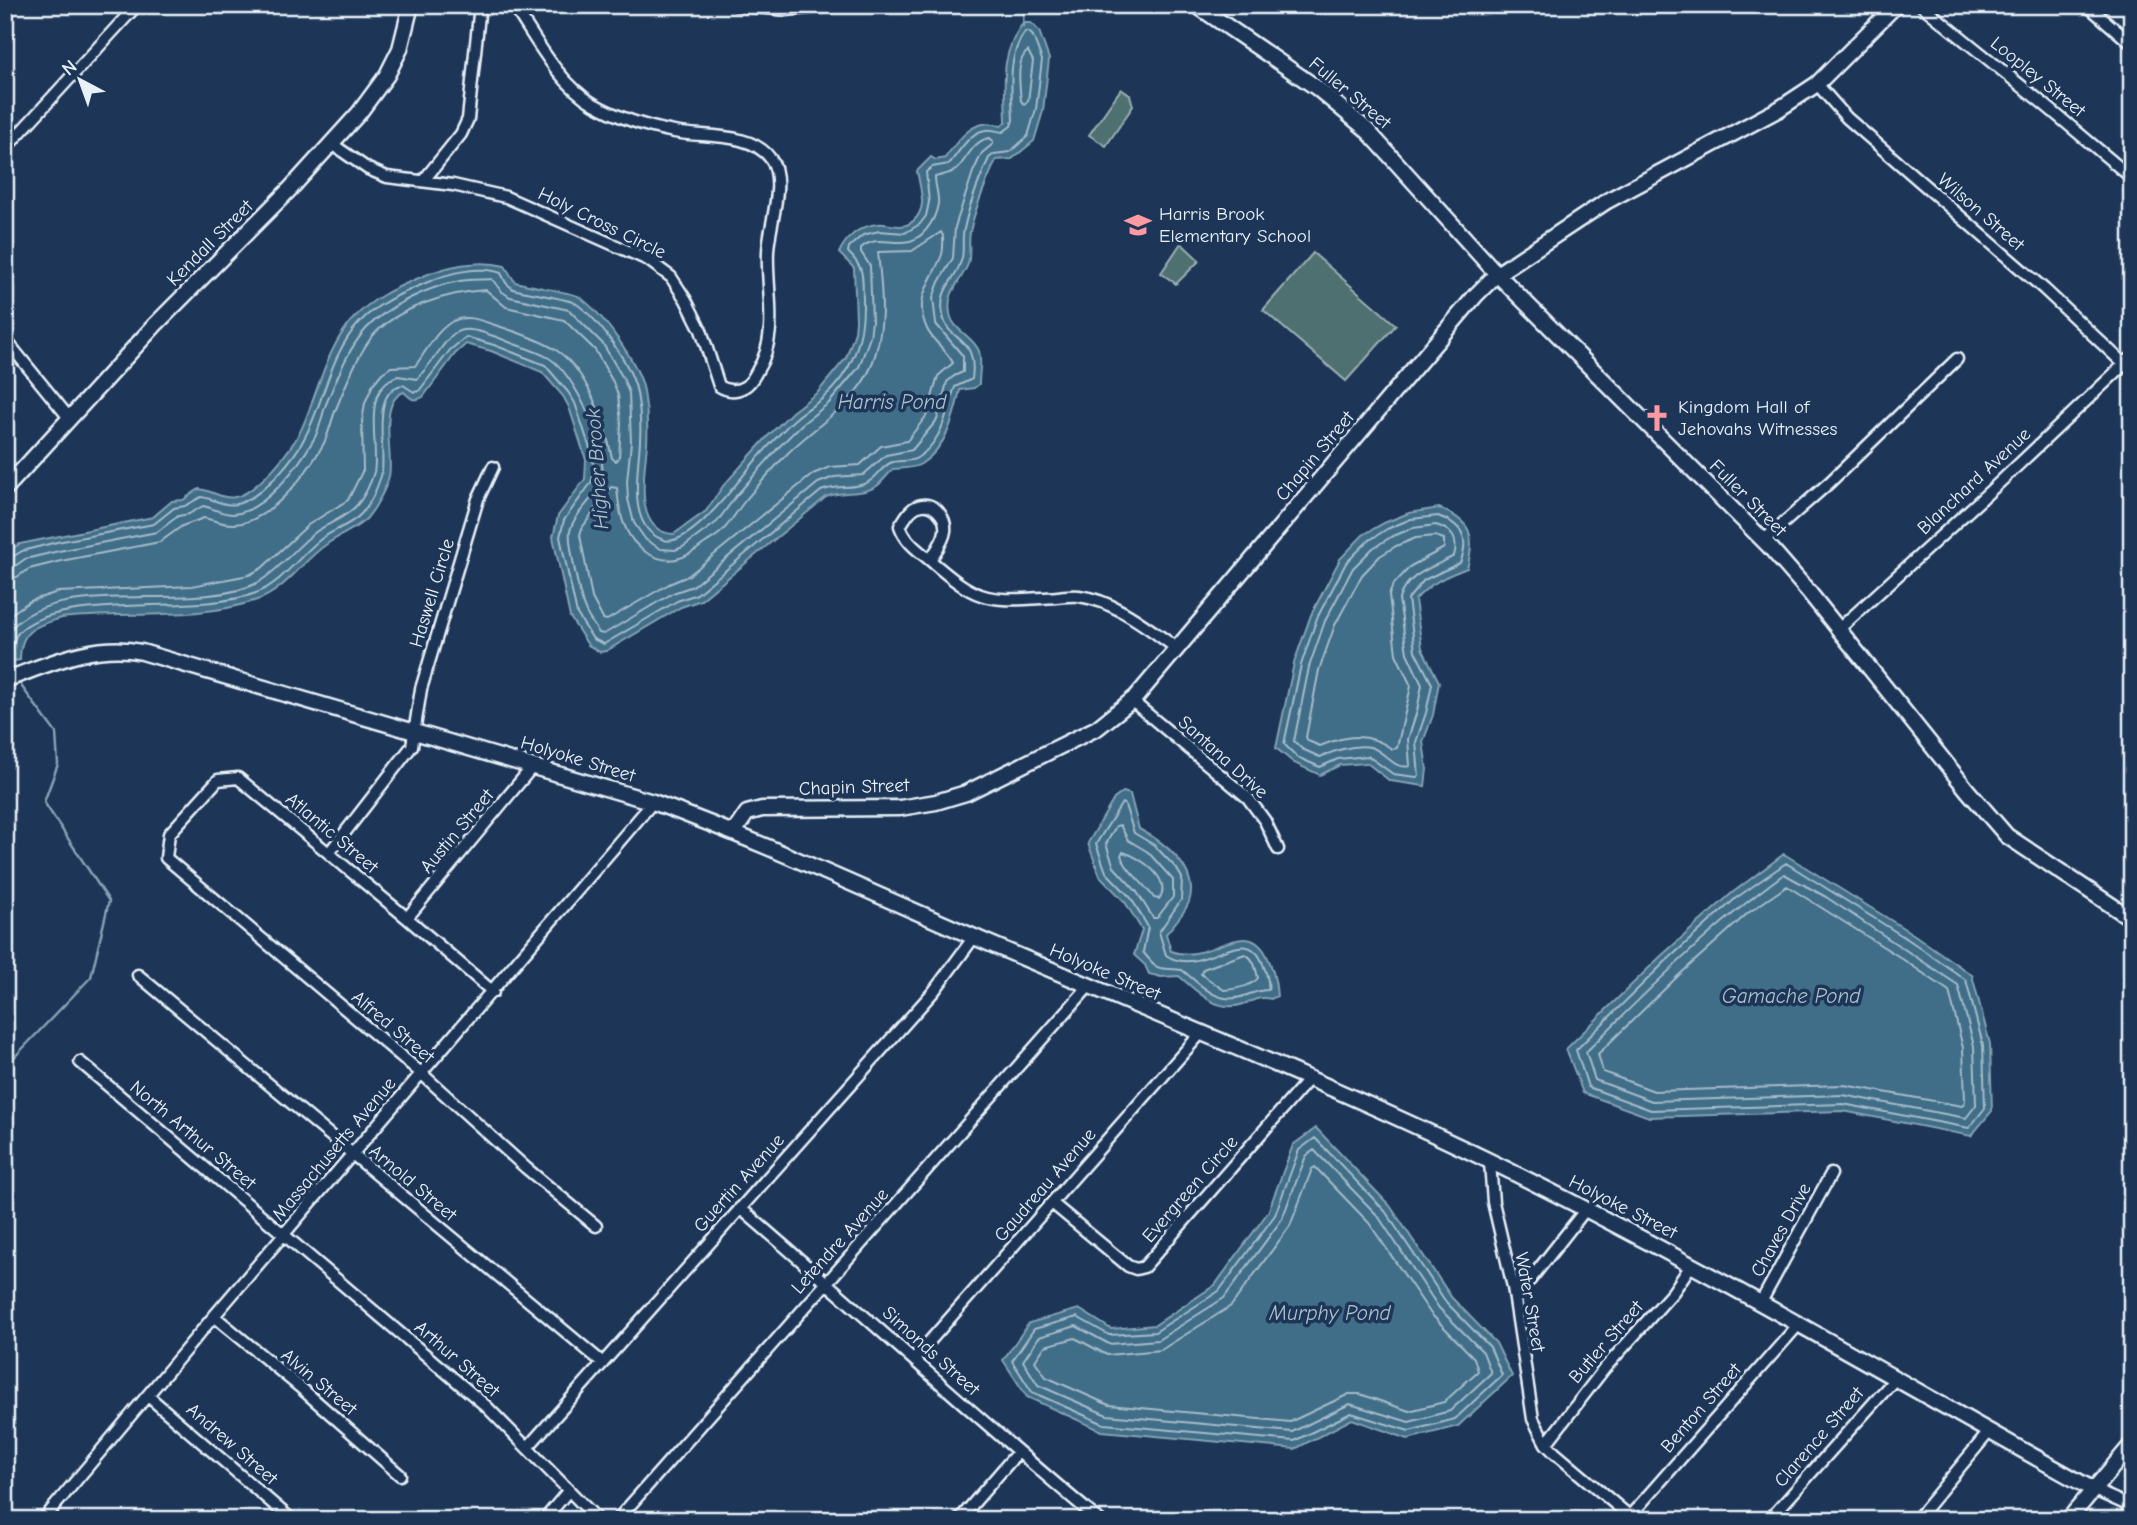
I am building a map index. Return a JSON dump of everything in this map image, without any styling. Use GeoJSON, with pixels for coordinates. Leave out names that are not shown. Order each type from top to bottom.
{"type":"FeatureCollection","features":[{"type":"Feature","properties":{"kind":"main road","name":"Kendall Street"},"geometry":{"type":"LineString","coordinates":[[5,489],[155,325],[284,196],[377,91],[400,49],[411,5]]}},
{"type":"Feature","properties":{"kind":"main road","name":"Fuller Street"},"geometry":{"type":"LineString","coordinates":[[1196,5],[1310,82],[1360,123],[1398,161],[1497,274],[1764,540],[2007,836],[2132,919]]}},
{"type":"Feature","properties":{"kind":"main road","name":"Chapin Street"},"geometry":{"type":"LineString","coordinates":[[734,832],[747,813],[762,809],[900,808],[936,802],[966,793],[1097,729],[1132,701],[1178,649],[1476,295],[1497,274],[1607,201],[1779,109],[1817,84],[1896,5]]}},
{"type":"Feature","properties":{"kind":"main road","name":"Holyoke Street"},"geometry":{"type":"LineString","coordinates":[[7,679],[84,653],[115,648],[133,650],[653,802],[734,832],[1309,1079],[1586,1209],[1761,1302],[2094,1490]]}},
{"type":"Feature","properties":{"kind":"main road"},"geometry":{"type":"LineString","coordinates":[[2068,1520],[2132,1444]]}},
{"type":"Feature","properties":{"kind":"street"},"geometry":{"type":"LineString","coordinates":[[5,149],[137,5]]}},
{"type":"Feature","properties":{"kind":"street"},"geometry":{"type":"LineString","coordinates":[[424,180],[461,134],[468,119],[481,5]]}},
{"type":"Feature","properties":{"kind":"street","name":"Holy Cross Circle"},"geometry":{"type":"LineString","coordinates":[[332,144],[364,167],[387,177],[424,180],[506,197],[655,264],[671,277],[687,300],[718,384],[733,391],[744,387],[761,365],[769,342],[768,248],[778,181],[771,159],[759,148],[746,142],[664,130],[594,104],[570,84],[513,5]]}},
{"type":"Feature","properties":{"kind":"street"},"geometry":{"type":"LineString","coordinates":[[736,5],[786,10],[844,5]]}},
{"type":"Feature","properties":{"kind":"street","name":"Loopley Street"},"geometry":{"type":"LineString","coordinates":[[1921,5],[2132,178]]}},
{"type":"Feature","properties":{"kind":"street"},"geometry":{"type":"LineString","coordinates":[[2087,5],[2132,44]]}},
{"type":"Feature","properties":{"kind":"street","name":"Wilson Street"},"geometry":{"type":"LineString","coordinates":[[1817,84],[1847,118],[2128,360]]}},
{"type":"Feature","properties":{"kind":"street"},"geometry":{"type":"LineString","coordinates":[[5,339],[70,419]]}},
{"type":"Feature","properties":{"kind":"street"},"geometry":{"type":"LineString","coordinates":[[1764,540],[1830,482],[1957,359]]}},
{"type":"Feature","properties":{"kind":"street","name":"Blanchard Avenue"},"geometry":{"type":"LineString","coordinates":[[1839,629],[2128,360]]}},
{"type":"Feature","properties":{"kind":"street","name":"Haswell Circle"},"geometry":{"type":"LineString","coordinates":[[329,853],[412,746],[425,676],[478,499],[493,467]]}},
{"type":"Feature","properties":{"kind":"street"},"geometry":{"type":"LineString","coordinates":[[930,561],[945,534],[945,522],[939,512],[928,505],[918,506],[908,513],[901,526],[905,540],[957,584],[986,598],[1003,601],[1079,596],[1103,603],[1135,619],[1178,649]]}},
{"type":"Feature","properties":{"kind":"street","name":"Santana Drive"},"geometry":{"type":"LineString","coordinates":[[1132,701],[1248,798],[1265,821],[1278,849]]}},
{"type":"Feature","properties":{"kind":"street","name":"Austin Street"},"geometry":{"type":"LineString","coordinates":[[407,918],[533,766]]}},
{"type":"Feature","properties":{"kind":"street","name":"Atlantic Street"},"geometry":{"type":"LineString","coordinates":[[166,858],[169,834],[218,780],[237,778],[493,992]]}},
{"type":"Feature","properties":{"kind":"street","name":"Massachusetts Avenue"},"geometry":{"type":"LineString","coordinates":[[43,1520],[653,802]]}},
{"type":"Feature","properties":{"kind":"street","name":"Alfred Street"},"geometry":{"type":"LineString","coordinates":[[166,858],[421,1073],[526,1168],[596,1226]]}},
{"type":"Feature","properties":{"kind":"street","name":"Guertin Avenue"},"geometry":{"type":"LineString","coordinates":[[527,1448],[934,991],[974,937]]}},
{"type":"Feature","properties":{"kind":"street","name":"Arnold Street"},"geometry":{"type":"LineString","coordinates":[[138,975],[603,1363]]}},
{"type":"Feature","properties":{"kind":"street","name":"Letendre Avenue"},"geometry":{"type":"LineString","coordinates":[[617,1520],[1089,986]]}},
{"type":"Feature","properties":{"kind":"street","name":"Gaudreau Avenue"},"geometry":{"type":"LineString","coordinates":[[914,1359],[1201,1033]]}},
{"type":"Feature","properties":{"kind":"street","name":"North Arthur Street"},"geometry":{"type":"LineString","coordinates":[[80,1062],[284,1235]]}},
{"type":"Feature","properties":{"kind":"street","name":"Evergreen Circle"},"geometry":{"type":"LineString","coordinates":[[1053,1204],[1128,1266],[1136,1269],[1144,1267],[1309,1079]]}},
{"type":"Feature","properties":{"kind":"street","name":"Water Street"},"geometry":{"type":"LineString","coordinates":[[1490,1163],[1493,1202],[1513,1287],[1533,1419],[1546,1444]]}},
{"type":"Feature","properties":{"kind":"street","name":"Chaves Drive"},"geometry":{"type":"LineString","coordinates":[[1761,1302],[1831,1174]]}},
{"type":"Feature","properties":{"kind":"street","name":"Simonds Street"},"geometry":{"type":"LineString","coordinates":[[740,1208],[1017,1452],[1099,1520]]}},
{"type":"Feature","properties":{"kind":"street"},"geometry":{"type":"LineString","coordinates":[[1513,1287],[1530,1280],[1586,1209]]}},
{"type":"Feature","properties":{"kind":"street","name":"Arthur Street"},"geometry":{"type":"LineString","coordinates":[[284,1235],[486,1406],[598,1520]]}},
{"type":"Feature","properties":{"kind":"street","name":"Butler Street"},"geometry":{"type":"LineString","coordinates":[[1546,1444],[1604,1369],[1673,1292],[1692,1264]]}},
{"type":"Feature","properties":{"kind":"street","name":"Alvin Street"},"geometry":{"type":"LineString","coordinates":[[214,1316],[400,1475]]}},
{"type":"Feature","properties":{"kind":"street","name":"Benton Street"},"geometry":{"type":"LineString","coordinates":[[1632,1518],[1799,1324]]}},
{"type":"Feature","properties":{"kind":"street","name":"Clarence Street"},"geometry":{"type":"LineString","coordinates":[[1769,1520],[1895,1378]]}},
{"type":"Feature","properties":{"kind":"street","name":"Andrew Street"},"geometry":{"type":"LineString","coordinates":[[148,1396],[292,1520]]}},
{"type":"Feature","properties":{"kind":"street"},"geometry":{"type":"LineString","coordinates":[[1916,1520],[1989,1432]]}},
{"type":"Feature","properties":{"kind":"street"},"geometry":{"type":"LineString","coordinates":[[1546,1444],[1632,1518]]}},
{"type":"Feature","properties":{"kind":"street"},"geometry":{"type":"LineString","coordinates":[[959,1520],[1017,1452]]}},
{"type":"Feature","properties":{"kind":"street"},"geometry":{"type":"LineString","coordinates":[[544,1520],[569,1490]]}},
{"type":"Feature","properties":{"kind":"street","name":"Holyoke Street"},"geometry":{"type":"LineString","coordinates":[[2094,1490],[2132,1507]]}},
{"type":"Feature","properties":{"kind":"green space"},"geometry":{"type":"Polygon","coordinates":[[[1121,89],[1130,95],[1133,106],[1106,146],[1089,135],[1121,89]]]}},
{"type":"Feature","properties":{"kind":"green space"},"geometry":{"type":"Polygon","coordinates":[[[1181,243],[1199,261],[1176,284],[1161,273],[1181,243]]]}},
{"type":"Feature","properties":{"kind":"green space"},"geometry":{"type":"Polygon","coordinates":[[[1313,253],[1396,325],[1346,381],[1263,310],[1313,253]]]}},
{"type":"Feature","properties":{"kind":"water","name":"Harris Pond"},"geometry":{"type":"Polygon","coordinates":[[[1023,23],[1031,23],[1039,31],[1049,59],[1043,111],[1034,141],[1012,159],[996,160],[978,204],[970,232],[968,264],[952,293],[949,306],[955,324],[979,351],[979,384],[974,388],[960,390],[952,421],[943,440],[921,464],[911,468],[893,469],[871,489],[826,497],[701,600],[681,607],[600,652],[588,645],[570,617],[553,537],[558,516],[585,479],[586,460],[569,407],[542,372],[466,344],[455,354],[423,397],[413,399],[404,392],[396,397],[389,417],[389,476],[374,509],[358,525],[318,551],[277,589],[257,600],[210,611],[62,618],[31,630],[23,641],[20,660],[5,662],[5,556],[12,548],[20,544],[153,517],[172,501],[183,500],[199,489],[226,497],[244,494],[282,459],[301,430],[335,344],[353,319],[376,299],[431,273],[451,267],[484,263],[505,266],[515,282],[578,296],[608,325],[635,366],[644,391],[647,424],[644,484],[646,512],[652,523],[661,531],[674,534],[706,511],[723,486],[768,436],[792,412],[818,392],[846,358],[856,320],[854,268],[839,253],[842,247],[854,233],[865,227],[880,224],[905,225],[913,221],[922,204],[917,171],[931,157],[936,160],[945,158],[962,136],[976,126],[1001,126],[1006,121],[1007,58],[1015,35],[1023,23]]]}},
{"type":"Feature","properties":{"kind":"water"},"geometry":{"type":"Polygon","coordinates":[[[1439,508],[1465,524],[1471,538],[1471,547],[1467,568],[1426,589],[1415,600],[1422,648],[1439,682],[1433,715],[1423,742],[1427,769],[1425,786],[1390,781],[1367,763],[1340,765],[1320,775],[1294,763],[1276,748],[1294,663],[1311,615],[1340,559],[1363,535],[1384,523],[1409,513],[1439,508]]]}},
{"type":"Feature","properties":{"kind":"water"},"geometry":{"type":"Polygon","coordinates":[[[1123,792],[1130,794],[1139,829],[1169,849],[1185,868],[1189,878],[1189,902],[1166,934],[1171,951],[1185,954],[1198,952],[1236,940],[1247,939],[1257,943],[1271,964],[1277,996],[1234,1006],[1216,1004],[1179,976],[1161,977],[1149,974],[1145,965],[1134,955],[1142,930],[1125,902],[1100,876],[1088,843],[1114,799],[1123,792]]]}},
{"type":"Feature","properties":{"kind":"water","name":"Gamache Pond"},"geometry":{"type":"Polygon","coordinates":[[[1784,854],[1913,934],[1972,975],[1990,1044],[1992,1111],[1971,1136],[1843,1111],[1649,1117],[1583,1093],[1566,1049],[1660,957],[1732,893],[1784,854]]]}},
{"type":"Feature","properties":{"kind":"water","name":"Murphy Pond"},"geometry":{"type":"Polygon","coordinates":[[[1316,1128],[1390,1206],[1452,1298],[1496,1343],[1512,1376],[1458,1426],[1408,1439],[1352,1419],[1295,1449],[1102,1431],[1027,1397],[1003,1360],[1029,1323],[1079,1309],[1111,1329],[1155,1325],[1215,1285],[1268,1212],[1293,1145],[1316,1128]]]}},
{"type":"Feature","properties":{"kind":"waterway","name":"Higher Brook"},"geometry":{"type":"LineString","coordinates":[[1023,26],[1024,5]]}},
{"type":"Feature","properties":{"kind":"waterway","name":"Higher Brook"},"geometry":{"type":"LineString","coordinates":[[5,1067],[91,977],[109,901],[44,802],[58,764],[56,733],[19,680]]}},
{"type":"Feature","properties":{"kind":"place","name":"Harris Brook Elementary School"},"geometry":{"type":"Point","coordinates":[1138,225]}},
{"type":"Feature","properties":{"kind":"place","name":"Kingdom Hall of Jehovahs Witnesses"},"geometry":{"type":"Point","coordinates":[1657,418]}}]}
